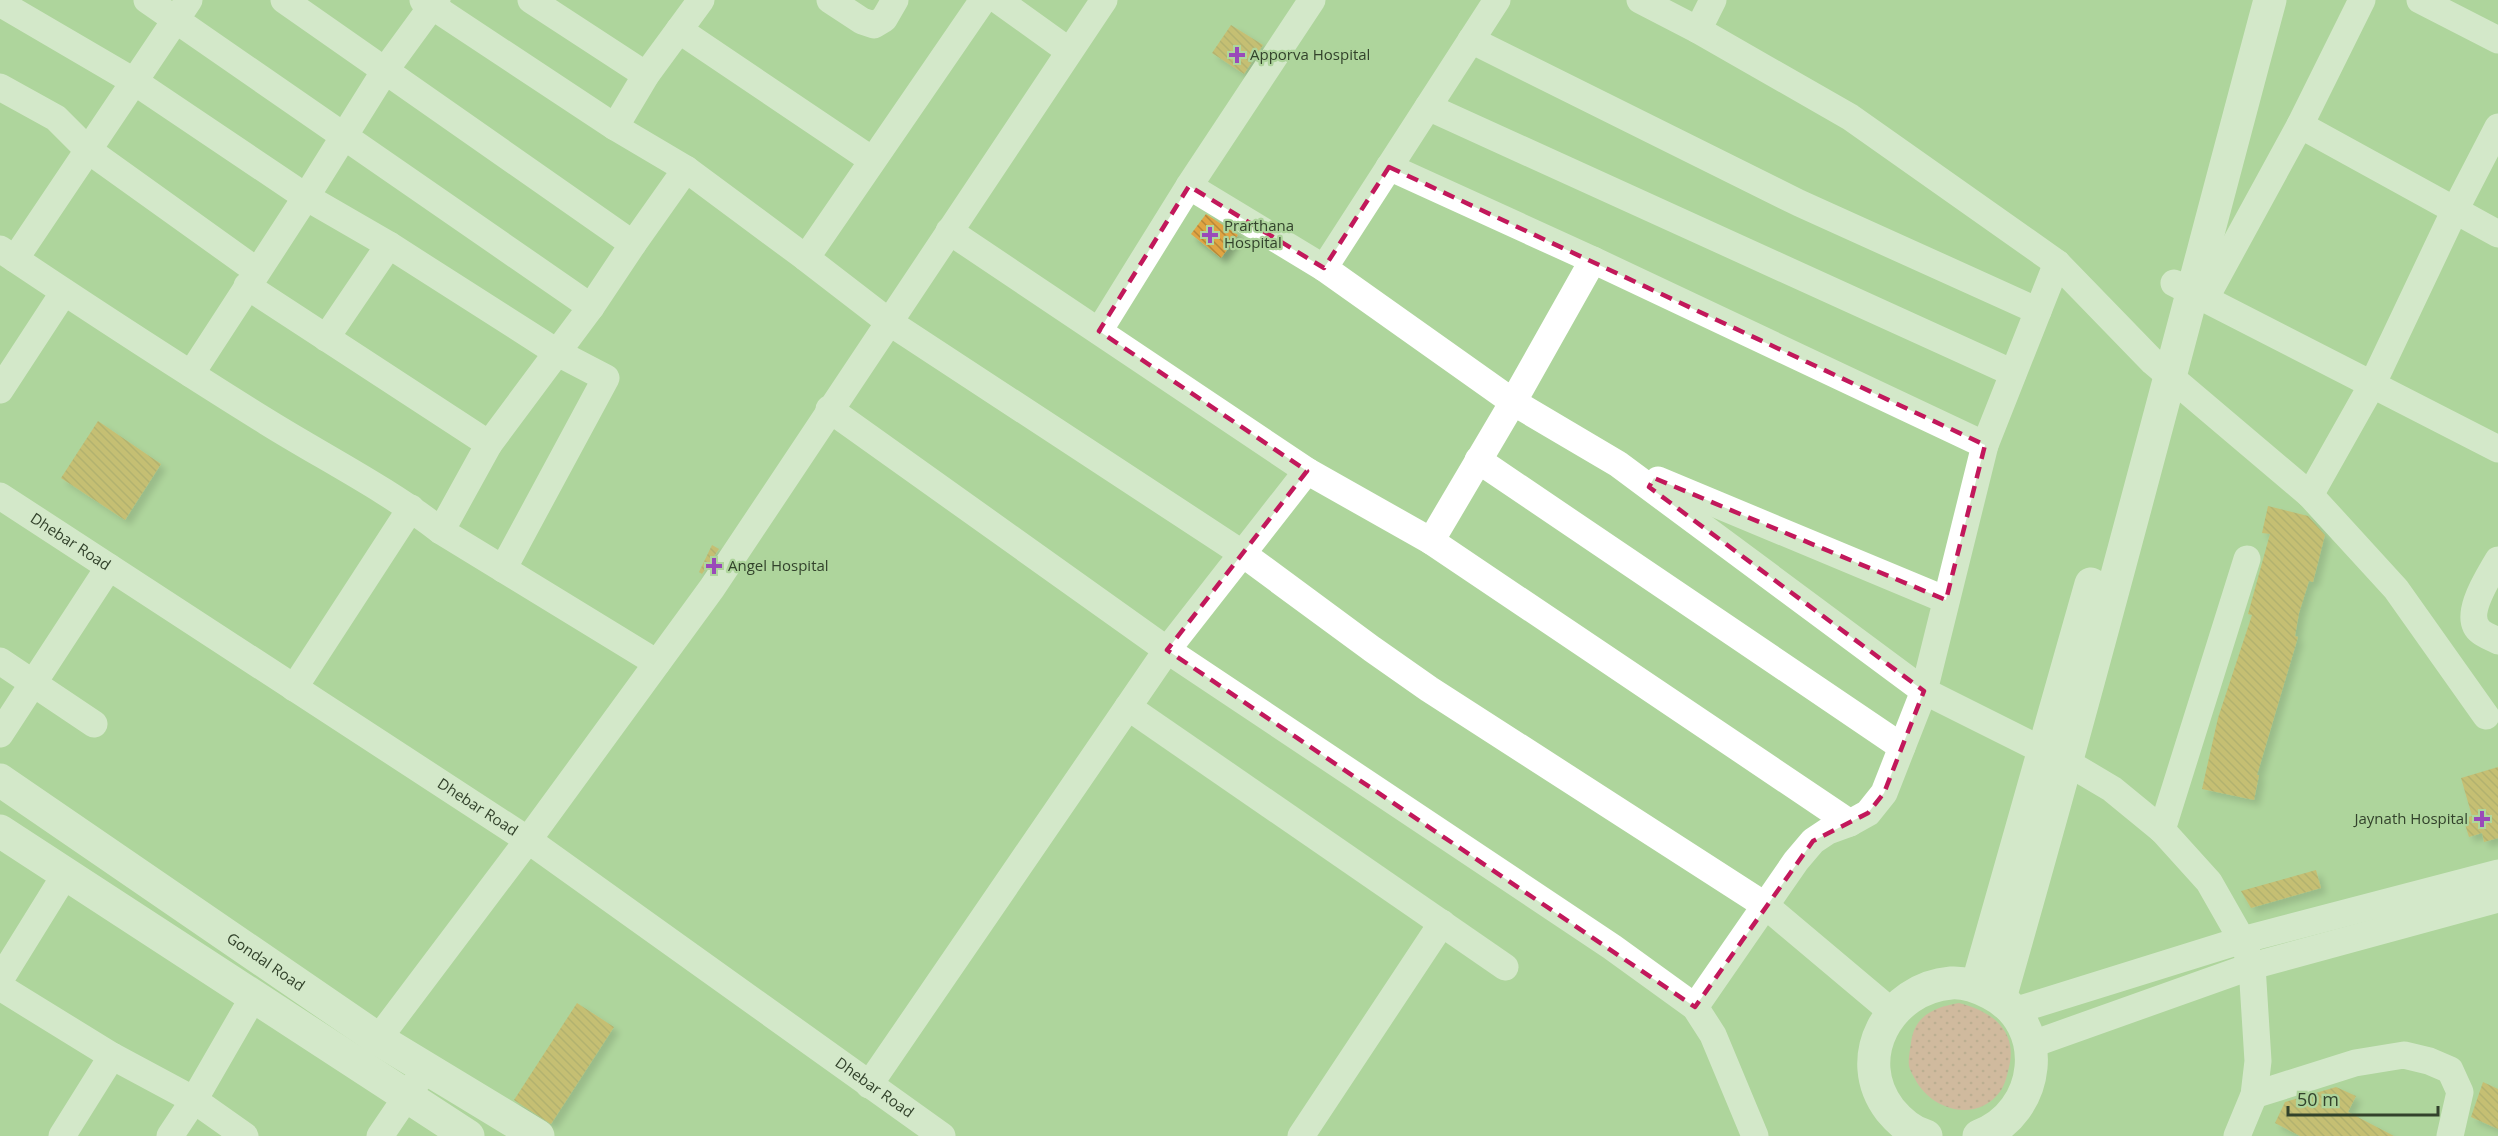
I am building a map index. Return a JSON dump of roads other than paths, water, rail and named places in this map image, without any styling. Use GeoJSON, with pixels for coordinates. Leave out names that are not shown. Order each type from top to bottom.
{"type":"FeatureCollection","features":[{"type":"Feature","properties":{"kind":"main road"},"geometry":{"type":"LineString","coordinates":[[2190,291],[2251,0]]}},
{"type":"Feature","properties":{"kind":"main road"},"geometry":{"type":"LineString","coordinates":[[1997,998],[2056,757],[2161,369],[2190,291],[2271,0]]}},
{"type":"Feature","properties":{"kind":"main road","name":"Gondal Road"},"geometry":{"type":"LineString","coordinates":[[0,780],[378,1039],[538,1136]]}},
{"type":"Feature","properties":{"kind":"main road"},"geometry":{"type":"LineString","coordinates":[[0,831],[64,875],[468,1136]]}},
{"type":"Feature","properties":{"kind":"main road"},"geometry":{"type":"LineString","coordinates":[[1921,1135],[1899,1120],[1884,1101],[1876,1079],[1874,1055],[1880,1033],[1892,1012],[1909,996],[1930,986],[1953,983],[1997,998],[2024,1027],[2031,1045],[2032,1070],[2025,1094],[2011,1116],[1992,1131],[1979,1136]]}},
{"type":"Feature","properties":{"kind":"street"},"geometry":{"type":"LineString","coordinates":[[147,0],[182,9],[342,137],[591,307]]}},
{"type":"Feature","properties":{"kind":"street"},"geometry":{"type":"LineString","coordinates":[[285,0],[633,244]]}},
{"type":"Feature","properties":{"kind":"street"},"geometry":{"type":"LineString","coordinates":[[531,0],[646,75]]}},
{"type":"Feature","properties":{"kind":"street"},"geometry":{"type":"LineString","coordinates":[[615,127],[646,75],[700,0]]}},
{"type":"Feature","properties":{"kind":"street"},"geometry":{"type":"LineString","coordinates":[[830,0],[862,21],[874,25],[884,19],[895,0]]}},
{"type":"Feature","properties":{"kind":"street"},"geometry":{"type":"LineString","coordinates":[[806,258],[983,0]]}},
{"type":"Feature","properties":{"kind":"street"},"geometry":{"type":"LineString","coordinates":[[998,0],[1069,51]]}},
{"type":"Feature","properties":{"kind":"street"},"geometry":{"type":"LineString","coordinates":[[378,1039],[528,840],[712,588],[1104,0]]}},
{"type":"Feature","properties":{"kind":"street"},"geometry":{"type":"LineString","coordinates":[[1099,331],[1189,186],[1312,0]]}},
{"type":"Feature","properties":{"kind":"street"},"geometry":{"type":"LineString","coordinates":[[1324,268],[1497,0]]}},
{"type":"Feature","properties":{"kind":"street"},"geometry":{"type":"LineString","coordinates":[[1640,0],[1698,30],[1850,117],[2056,262],[2161,369],[2310,495],[2396,589],[2486,716]]}},
{"type":"Feature","properties":{"kind":"street"},"geometry":{"type":"LineString","coordinates":[[1698,30],[1713,0]]}},
{"type":"Feature","properties":{"kind":"street"},"geometry":{"type":"LineString","coordinates":[[2362,0],[2300,125],[2190,291],[2498,449]]}},
{"type":"Feature","properties":{"kind":"street"},"geometry":{"type":"LineString","coordinates":[[2420,0],[2498,40]]}},
{"type":"Feature","properties":{"kind":"street"},"geometry":{"type":"LineString","coordinates":[[191,374],[431,2],[615,127],[686,169],[889,322],[1244,554],[1429,689],[1766,906],[1892,1012]]}},
{"type":"Feature","properties":{"kind":"street"},"geometry":{"type":"LineString","coordinates":[[0,3],[135,82],[306,197],[389,245],[558,353],[606,378],[503,569]]}},
{"type":"Feature","properties":{"kind":"street"},"geometry":{"type":"LineString","coordinates":[[182,9],[88,150],[7,254],[191,374],[411,508],[441,531],[657,663]]}},
{"type":"Feature","properties":{"kind":"street"},"geometry":{"type":"LineString","coordinates":[[678,30],[872,160]]}},
{"type":"Feature","properties":{"kind":"street"},"geometry":{"type":"LineString","coordinates":[[1472,40],[1799,203],[2038,311]]}},
{"type":"Feature","properties":{"kind":"street"},"geometry":{"type":"LineString","coordinates":[[0,87],[56,118],[88,150],[326,338],[489,444]]}},
{"type":"Feature","properties":{"kind":"street"},"geometry":{"type":"LineString","coordinates":[[1428,107],[2013,373]]}},
{"type":"Feature","properties":{"kind":"street"},"geometry":{"type":"LineString","coordinates":[[2300,125],[2454,212],[2498,234]]}},
{"type":"Feature","properties":{"kind":"street"},"geometry":{"type":"LineString","coordinates":[[2310,495],[2372,385],[2454,212],[2498,126]]}},
{"type":"Feature","properties":{"kind":"street"},"geometry":{"type":"LineString","coordinates":[[1389,167],[1593,260],[1985,445]]}},
{"type":"Feature","properties":{"kind":"street"},"geometry":{"type":"LineString","coordinates":[[441,531],[489,444],[591,307],[686,169]]}},
{"type":"Feature","properties":{"kind":"street"},"geometry":{"type":"LineString","coordinates":[[1189,186],[1324,268],[1513,402],[1618,464],[1924,691],[2056,757],[2112,789],[2162,830],[2209,882],[2242,940],[2252,966],[2258,1061],[2254,1095],[2237,1136]]}},
{"type":"Feature","properties":{"kind":"street"},"geometry":{"type":"LineString","coordinates":[[949,231],[1307,471],[1431,541],[1850,823]]}},
{"type":"Feature","properties":{"kind":"street"},"geometry":{"type":"LineString","coordinates":[[326,338],[389,245]]}},
{"type":"Feature","properties":{"kind":"street"},"geometry":{"type":"LineString","coordinates":[[1431,541],[1593,260]]}},
{"type":"Feature","properties":{"kind":"street"},"geometry":{"type":"LineString","coordinates":[[1695,1007],[1796,861],[1813,841],[1828,831],[1868,813],[1884,793],[1924,691],[1985,445],[2056,262]]}},
{"type":"Feature","properties":{"kind":"street"},"geometry":{"type":"LineString","coordinates":[[0,390],[64,292]]}},
{"type":"Feature","properties":{"kind":"street"},"geometry":{"type":"LineString","coordinates":[[829,410],[1167,650],[1612,947],[1695,1007],[1713,1035],[1755,1136]]}},
{"type":"Feature","properties":{"kind":"street"},"geometry":{"type":"LineString","coordinates":[[1478,460],[1902,747]]}},
{"type":"Feature","properties":{"kind":"street"},"geometry":{"type":"LineString","coordinates":[[1618,464],[1946,600]]}},
{"type":"Feature","properties":{"kind":"street"},"geometry":{"type":"LineString","coordinates":[[869,1085],[1167,650],[1307,471]]}},
{"type":"Feature","properties":{"kind":"street","name":"Dhebar Road"},"geometry":{"type":"LineString","coordinates":[[0,496],[528,840],[942,1136]]}},
{"type":"Feature","properties":{"kind":"street"},"geometry":{"type":"LineString","coordinates":[[294,688],[411,508]]}},
{"type":"Feature","properties":{"kind":"street"},"geometry":{"type":"LineString","coordinates":[[2162,830],[2247,559]]}},
{"type":"Feature","properties":{"kind":"street"},"geometry":{"type":"LineString","coordinates":[[2498,560],[2479,596],[2474,609],[2474,621],[2480,632],[2498,640]]}},
{"type":"Feature","properties":{"kind":"street"},"geometry":{"type":"LineString","coordinates":[[0,734],[109,567]]}},
{"type":"Feature","properties":{"kind":"street"},"geometry":{"type":"LineString","coordinates":[[0,661],[94,724]]}},
{"type":"Feature","properties":{"kind":"street"},"geometry":{"type":"LineString","coordinates":[[1128,707],[1505,967]]}},
{"type":"Feature","properties":{"kind":"street"},"geometry":{"type":"LineString","coordinates":[[1997,998],[2242,940],[2498,873]]}},
{"type":"Feature","properties":{"kind":"street"},"geometry":{"type":"LineString","coordinates":[[0,980],[64,875]]}},
{"type":"Feature","properties":{"kind":"street"},"geometry":{"type":"LineString","coordinates":[[2031,1045],[2252,966],[2498,899]]}},
{"type":"Feature","properties":{"kind":"street"},"geometry":{"type":"LineString","coordinates":[[1301,1136],[1442,923]]}},
{"type":"Feature","properties":{"kind":"street"},"geometry":{"type":"LineString","coordinates":[[0,987],[112,1056],[194,1100],[245,1136]]}},
{"type":"Feature","properties":{"kind":"street"},"geometry":{"type":"LineString","coordinates":[[170,1136],[194,1100],[254,996]]}},
{"type":"Feature","properties":{"kind":"street"},"geometry":{"type":"LineString","coordinates":[[2254,1095],[2355,1063],[2404,1055],[2429,1060],[2450,1070],[2460,1092],[2451,1136]]}},
{"type":"Feature","properties":{"kind":"street"},"geometry":{"type":"LineString","coordinates":[[62,1136],[112,1056]]}},
{"type":"Feature","properties":{"kind":"street"},"geometry":{"type":"LineString","coordinates":[[380,1136],[426,1068]]}},
{"type":"Feature","properties":{"kind":"place","name":"Apporva Hospital"},"geometry":{"type":"Point","coordinates":[1237,55]}},
{"type":"Feature","properties":{"kind":"place","name":"Prarthana Hospital"},"geometry":{"type":"Point","coordinates":[1210,235]}},
{"type":"Feature","properties":{"kind":"place","name":"Angel Hospital"},"geometry":{"type":"Point","coordinates":[714,566]}},
{"type":"Feature","properties":{"kind":"place","name":"Jaynath Hospital"},"geometry":{"type":"Point","coordinates":[2482,819]}}]}
